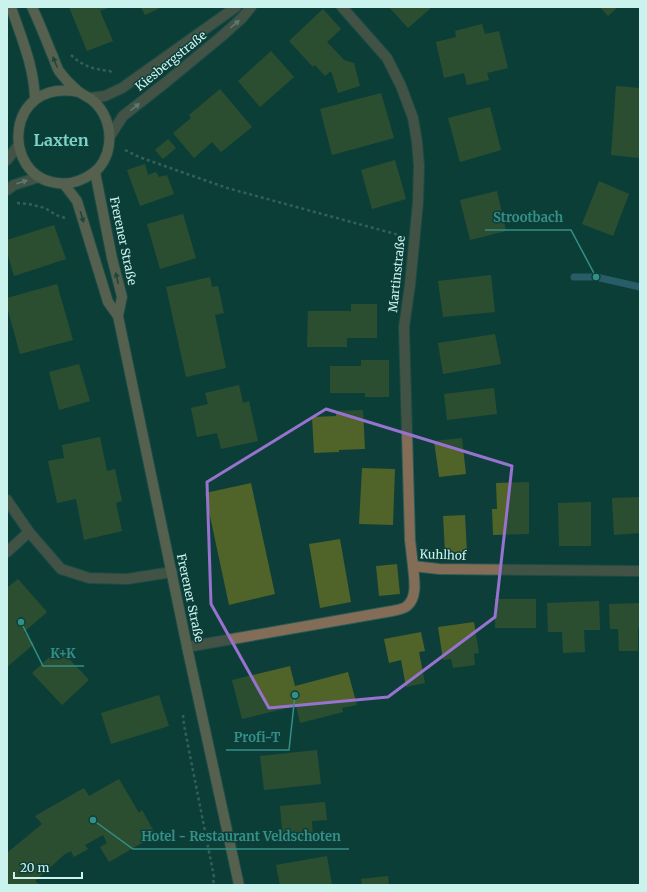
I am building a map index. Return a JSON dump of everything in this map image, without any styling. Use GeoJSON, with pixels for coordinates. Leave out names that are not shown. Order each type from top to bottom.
{"type":"FeatureCollection","features":[{"type":"Feature","properties":{"kind":"main road"},"geometry":{"type":"LineString","coordinates":[[11,7],[30,63],[34,82],[34,99]]}},
{"type":"Feature","properties":{"kind":"main road"},"geometry":{"type":"LineString","coordinates":[[32,7],[59,71],[79,92],[97,104],[104,113],[108,123],[110,136],[108,149],[103,161],[95,172],[82,180],[69,184],[51,182],[39,177],[29,170],[22,160],[17,147],[16,130],[19,119],[34,99],[54,91],[67,90],[79,92]]}},
{"type":"Feature","properties":{"kind":"main road","name":"Frerener Straße"},"geometry":{"type":"LineString","coordinates":[[95,172],[106,230],[122,297],[118,316]]}},
{"type":"Feature","properties":{"kind":"main road","name":"Frerener Straße"},"geometry":{"type":"LineString","coordinates":[[64,184],[77,201],[108,302],[118,316],[187,647],[239,885]]}},
{"type":"Feature","properties":{"kind":"street","name":"Kiesbergstraße"},"geometry":{"type":"LineString","coordinates":[[89,98],[105,96],[122,88],[236,7]]}},
{"type":"Feature","properties":{"kind":"street","name":"Kiesbergstraße"},"geometry":{"type":"LineString","coordinates":[[110,136],[123,116],[216,41],[242,18],[251,7]]}},
{"type":"Feature","properties":{"kind":"street","name":"Martinstraße"},"geometry":{"type":"LineString","coordinates":[[342,7],[387,58],[401,86],[413,118],[417,142],[419,166],[418,202],[413,240],[410,285],[404,327],[410,540],[413,566]]}},
{"type":"Feature","properties":{"kind":"street"},"geometry":{"type":"LineString","coordinates":[[7,160],[17,147]]}},
{"type":"Feature","properties":{"kind":"street"},"geometry":{"type":"LineString","coordinates":[[7,190],[14,185],[39,177]]}},
{"type":"Feature","properties":{"kind":"street"},"geometry":{"type":"LineString","coordinates":[[7,500],[29,532],[61,569],[89,578],[127,579],[172,572]]}},
{"type":"Feature","properties":{"kind":"street"},"geometry":{"type":"LineString","coordinates":[[7,552],[29,532]]}},
{"type":"Feature","properties":{"kind":"street","name":"Kuhlhof"},"geometry":{"type":"LineString","coordinates":[[187,647],[392,611],[407,607],[411,601],[414,588],[413,566],[439,569],[640,571]]}},
{"type":"Feature","properties":{"kind":"path"},"geometry":{"type":"LineString","coordinates":[[67,50],[82,65],[96,70],[110,71]]}},
{"type":"Feature","properties":{"kind":"path"},"geometry":{"type":"LineString","coordinates":[[110,136],[125,150],[221,186],[413,240]]}},
{"type":"Feature","properties":{"kind":"path"},"geometry":{"type":"LineString","coordinates":[[18,204],[28,204],[45,208],[56,215],[67,218]]}},
{"type":"Feature","properties":{"kind":"highlighted area"},"geometry":{"type":"Polygon","coordinates":[[[326,409],[512,466],[495,617],[388,697],[269,708],[211,604],[207,482],[326,409]]]}},
{"type":"Feature","properties":{"kind":"building"},"geometry":{"type":"Polygon","coordinates":[[[69,7],[111,7],[100,11],[113,41],[87,51],[69,7]]]}},
{"type":"Feature","properties":{"kind":"building"},"geometry":{"type":"Polygon","coordinates":[[[141,7],[162,7],[145,15],[141,7]]]}},
{"type":"Feature","properties":{"kind":"building"},"geometry":{"type":"Polygon","coordinates":[[[389,7],[432,7],[408,28],[389,7]]]}},
{"type":"Feature","properties":{"kind":"building"},"geometry":{"type":"Polygon","coordinates":[[[600,7],[618,7],[608,16],[600,7]]]}},
{"type":"Feature","properties":{"kind":"building"},"geometry":{"type":"Polygon","coordinates":[[[323,9],[341,29],[327,42],[344,60],[354,63],[360,86],[338,93],[331,71],[325,76],[315,65],[313,67],[289,41],[323,9]]]}},
{"type":"Feature","properties":{"kind":"building"},"geometry":{"type":"Polygon","coordinates":[[[482,24],[485,34],[499,31],[508,68],[487,73],[489,80],[467,85],[464,73],[444,78],[436,42],[456,37],[455,31],[482,24]]]}},
{"type":"Feature","properties":{"kind":"building"},"geometry":{"type":"Polygon","coordinates":[[[271,51],[294,77],[260,107],[238,81],[271,51]]]}},
{"type":"Feature","properties":{"kind":"building"},"geometry":{"type":"Polygon","coordinates":[[[616,86],[640,88],[640,158],[611,155],[616,86]]]}},
{"type":"Feature","properties":{"kind":"building"},"geometry":{"type":"Polygon","coordinates":[[[220,89],[252,127],[221,152],[212,142],[194,158],[173,133],[191,118],[189,115],[220,89]]]}},
{"type":"Feature","properties":{"kind":"building"},"geometry":{"type":"Polygon","coordinates":[[[381,93],[394,138],[332,155],[320,109],[381,93]]]}},
{"type":"Feature","properties":{"kind":"building"},"geometry":{"type":"Polygon","coordinates":[[[490,107],[501,150],[460,162],[448,118],[490,107]]]}},
{"type":"Feature","properties":{"kind":"building"},"geometry":{"type":"Polygon","coordinates":[[[168,139],[176,148],[163,159],[155,150],[168,139]]]}},
{"type":"Feature","properties":{"kind":"building"},"geometry":{"type":"Polygon","coordinates":[[[395,160],[406,199],[372,209],[361,170],[395,160]]]}},
{"type":"Feature","properties":{"kind":"building"},"geometry":{"type":"Polygon","coordinates":[[[145,164],[148,175],[156,172],[159,177],[167,175],[174,194],[140,206],[127,170],[145,164]]]}},
{"type":"Feature","properties":{"kind":"building"},"geometry":{"type":"Polygon","coordinates":[[[599,181],[629,194],[613,236],[582,224],[599,181]]]}},
{"type":"Feature","properties":{"kind":"building"},"geometry":{"type":"Polygon","coordinates":[[[497,191],[506,231],[470,240],[460,200],[497,191]]]}},
{"type":"Feature","properties":{"kind":"building"},"geometry":{"type":"Polygon","coordinates":[[[183,214],[196,258],[160,269],[147,224],[183,214]]]}},
{"type":"Feature","properties":{"kind":"building"},"geometry":{"type":"Polygon","coordinates":[[[54,225],[66,259],[14,276],[7,252],[7,240],[54,225]]]}},
{"type":"Feature","properties":{"kind":"building"},"geometry":{"type":"Polygon","coordinates":[[[491,275],[495,312],[443,317],[438,281],[491,275]]]}},
{"type":"Feature","properties":{"kind":"building"},"geometry":{"type":"Polygon","coordinates":[[[210,277],[212,287],[218,286],[224,313],[215,315],[226,368],[186,377],[166,287],[210,277]]]}},
{"type":"Feature","properties":{"kind":"building"},"geometry":{"type":"Polygon","coordinates":[[[57,284],[73,340],[20,354],[7,307],[7,298],[57,284]]]}},
{"type":"Feature","properties":{"kind":"building"},"geometry":{"type":"Polygon","coordinates":[[[351,304],[377,304],[377,338],[347,338],[347,347],[307,347],[308,311],[351,311],[351,304]]]}},
{"type":"Feature","properties":{"kind":"building"},"geometry":{"type":"Polygon","coordinates":[[[495,334],[501,364],[443,374],[438,343],[495,334]]]}},
{"type":"Feature","properties":{"kind":"building"},"geometry":{"type":"Polygon","coordinates":[[[361,360],[389,360],[389,397],[365,397],[365,393],[330,393],[330,366],[361,366],[361,360]]]}},
{"type":"Feature","properties":{"kind":"building"},"geometry":{"type":"Polygon","coordinates":[[[79,364],[90,401],[59,410],[49,372],[79,364]]]}},
{"type":"Feature","properties":{"kind":"building"},"geometry":{"type":"Polygon","coordinates":[[[239,385],[243,403],[249,401],[258,441],[221,449],[217,433],[197,437],[191,408],[208,404],[205,393],[239,385]]]}},
{"type":"Feature","properties":{"kind":"building"},"geometry":{"type":"Polygon","coordinates":[[[494,388],[497,414],[447,420],[444,394],[494,388]]]}},
{"type":"Feature","properties":{"kind":"building"},"geometry":{"type":"Polygon","coordinates":[[[363,410],[365,449],[314,453],[312,417],[336,416],[336,411],[363,410]]]}},
{"type":"Feature","properties":{"kind":"building"},"geometry":{"type":"Polygon","coordinates":[[[100,437],[107,471],[115,469],[122,501],[116,503],[122,531],[84,540],[76,499],[57,503],[48,461],[64,458],[62,445],[100,437]]]}},
{"type":"Feature","properties":{"kind":"building"},"geometry":{"type":"Polygon","coordinates":[[[462,438],[466,474],[439,477],[434,441],[462,438]]]}},
{"type":"Feature","properties":{"kind":"building"},"geometry":{"type":"Polygon","coordinates":[[[362,468],[395,469],[393,525],[359,524],[362,468]]]}},
{"type":"Feature","properties":{"kind":"building"},"geometry":{"type":"Polygon","coordinates":[[[529,482],[529,534],[493,535],[492,509],[497,509],[496,483],[529,482]]]}},
{"type":"Feature","properties":{"kind":"building"},"geometry":{"type":"Polygon","coordinates":[[[251,483],[275,594],[229,605],[205,493],[251,483]]]}},
{"type":"Feature","properties":{"kind":"building"},"geometry":{"type":"Polygon","coordinates":[[[640,497],[640,533],[614,535],[612,498],[640,497]]]}},
{"type":"Feature","properties":{"kind":"building"},"geometry":{"type":"Polygon","coordinates":[[[591,502],[591,546],[559,546],[558,503],[591,502]]]}},
{"type":"Feature","properties":{"kind":"building"},"geometry":{"type":"Polygon","coordinates":[[[465,515],[467,552],[445,553],[443,516],[465,515]]]}},
{"type":"Feature","properties":{"kind":"building"},"geometry":{"type":"Polygon","coordinates":[[[340,539],[351,602],[320,608],[309,544],[340,539]]]}},
{"type":"Feature","properties":{"kind":"building"},"geometry":{"type":"Polygon","coordinates":[[[397,564],[400,594],[379,596],[376,566],[397,564]]]}},
{"type":"Feature","properties":{"kind":"building"},"geometry":{"type":"Polygon","coordinates":[[[18,579],[47,612],[24,632],[34,644],[7,667],[7,588],[18,579]]]}},
{"type":"Feature","properties":{"kind":"building"},"geometry":{"type":"Polygon","coordinates":[[[495,599],[536,599],[536,628],[495,628],[495,599]]]}},
{"type":"Feature","properties":{"kind":"building"},"geometry":{"type":"Polygon","coordinates":[[[599,601],[600,630],[584,630],[585,652],[563,653],[562,632],[548,632],[547,603],[599,601]]]}},
{"type":"Feature","properties":{"kind":"building"},"geometry":{"type":"Polygon","coordinates":[[[640,603],[638,651],[619,651],[618,629],[610,629],[609,604],[640,603]]]}},
{"type":"Feature","properties":{"kind":"building"},"geometry":{"type":"Polygon","coordinates":[[[474,622],[479,653],[474,654],[475,665],[453,668],[451,659],[443,660],[438,627],[474,622]]]}},
{"type":"Feature","properties":{"kind":"building"},"geometry":{"type":"Polygon","coordinates":[[[421,632],[425,651],[419,652],[425,683],[406,687],[401,660],[389,663],[384,639],[421,632]]]}},
{"type":"Feature","properties":{"kind":"building"},"geometry":{"type":"Polygon","coordinates":[[[59,648],[89,680],[62,705],[32,673],[59,648]]]}},
{"type":"Feature","properties":{"kind":"building"},"geometry":{"type":"Polygon","coordinates":[[[290,666],[295,686],[348,672],[357,705],[342,708],[343,712],[300,723],[296,706],[242,719],[232,680],[290,666]]]}},
{"type":"Feature","properties":{"kind":"building"},"geometry":{"type":"Polygon","coordinates":[[[159,695],[169,726],[111,744],[101,713],[159,695]]]}},
{"type":"Feature","properties":{"kind":"building"},"geometry":{"type":"Polygon","coordinates":[[[317,750],[321,784],[264,790],[260,756],[317,750]]]}},
{"type":"Feature","properties":{"kind":"building"},"geometry":{"type":"Polygon","coordinates":[[[119,779],[139,813],[142,810],[156,835],[109,862],[100,847],[107,843],[103,835],[85,845],[88,849],[74,857],[71,851],[65,854],[35,881],[40,885],[7,885],[7,853],[42,824],[35,816],[84,788],[89,796],[119,779]]]}},
{"type":"Feature","properties":{"kind":"building"},"geometry":{"type":"Polygon","coordinates":[[[325,802],[327,820],[312,821],[313,838],[283,840],[280,806],[325,802]]]}},
{"type":"Feature","properties":{"kind":"building"},"geometry":{"type":"Polygon","coordinates":[[[327,856],[332,885],[280,885],[276,865],[327,856]]]}},
{"type":"Feature","properties":{"kind":"building"},"geometry":{"type":"Polygon","coordinates":[[[388,876],[389,885],[362,885],[361,879],[388,876]]]}},
{"type":"Feature","properties":{"kind":"waterway"},"geometry":{"type":"LineString","coordinates":[[574,277],[596,277],[640,287]]}},
{"type":"Feature","properties":{"kind":"place","name":"Strootbach"},"geometry":{"type":"Point","coordinates":[596,277]}},
{"type":"Feature","properties":{"kind":"place","name":"K+K"},"geometry":{"type":"Point","coordinates":[21,622]}},
{"type":"Feature","properties":{"kind":"place","name":"Profi-T"},"geometry":{"type":"Point","coordinates":[295,695]}},
{"type":"Feature","properties":{"kind":"place","name":"Hotel - Restaurant Veldschoten"},"geometry":{"type":"Point","coordinates":[93,820]}},
{"type":"Feature","properties":{"kind":"district","name":"Laxten"},"geometry":{"type":"Point","coordinates":[61,140]}}]}
